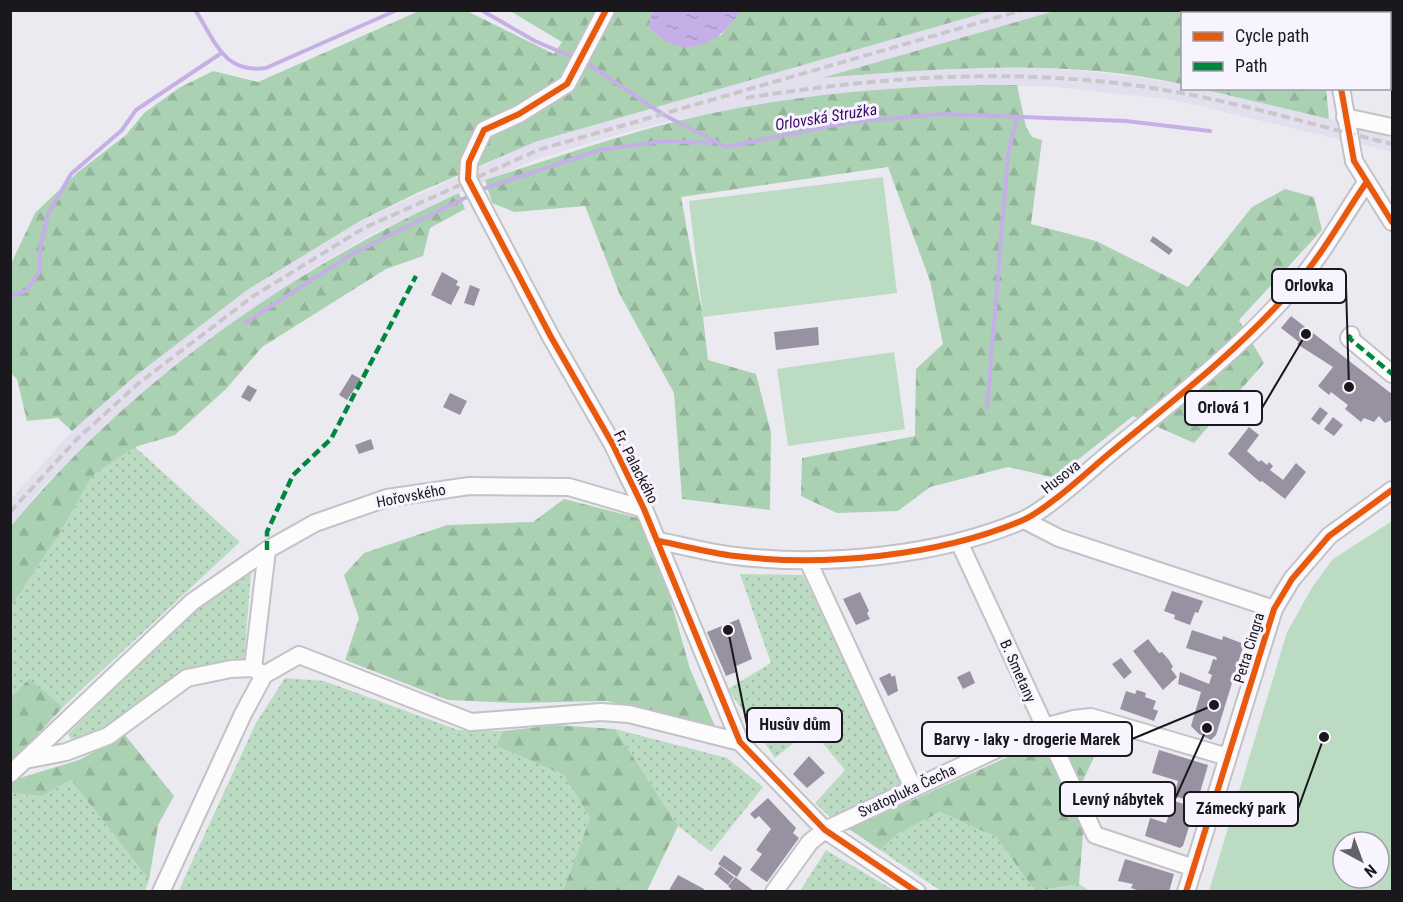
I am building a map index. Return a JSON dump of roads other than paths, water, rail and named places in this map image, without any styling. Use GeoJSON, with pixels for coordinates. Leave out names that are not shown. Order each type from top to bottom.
{"type":"FeatureCollection","features":[{"type":"Feature","properties":{"kind":"street","name":"Fr. Palackého"},"geometry":{"type":"LineString","coordinates":[[606,10],[567,84],[519,114],[484,130],[469,162],[468,179],[551,337],[612,443],[644,508],[740,742],[825,830],[917,891]]}},
{"type":"Feature","properties":{"kind":"street"},"geometry":{"type":"LineString","coordinates":[[1341,90],[1353,160],[1392,222]]}},
{"type":"Feature","properties":{"kind":"street"},"geometry":{"type":"LineString","coordinates":[[1345,117],[1392,127]]}},
{"type":"Feature","properties":{"kind":"street","name":"Husova"},"geometry":{"type":"LineString","coordinates":[[659,541],[735,556],[808,561],[898,552],[959,542],[1024,520],[1072,484],[1220,361],[1261,322],[1295,287],[1366,183]]}},
{"type":"Feature","properties":{"kind":"street"},"geometry":{"type":"LineString","coordinates":[[1352,335],[1349,338],[1392,374]]}},
{"type":"Feature","properties":{"kind":"street","name":"Hořovského"},"geometry":{"type":"LineString","coordinates":[[25,760],[192,602],[267,550],[315,523],[387,498],[469,486],[569,487],[644,508]]}},
{"type":"Feature","properties":{"kind":"street","name":"Petra Cingra"},"geometry":{"type":"LineString","coordinates":[[1186,891],[1274,609],[1292,579],[1329,536],[1392,490]]}},
{"type":"Feature","properties":{"kind":"street"},"geometry":{"type":"LineString","coordinates":[[1024,520],[1059,538],[1274,609]]}},
{"type":"Feature","properties":{"kind":"street","name":"B. Smetany"},"geometry":{"type":"LineString","coordinates":[[959,542],[1095,835],[1194,868]]}},
{"type":"Feature","properties":{"kind":"street"},"geometry":{"type":"LineString","coordinates":[[161,891],[243,714],[259,671],[267,550]]}},
{"type":"Feature","properties":{"kind":"street"},"geometry":{"type":"LineString","coordinates":[[808,561],[913,788]]}},
{"type":"Feature","properties":{"kind":"street"},"geometry":{"type":"LineString","coordinates":[[10,774],[25,760],[66,752],[108,736],[187,678],[231,669],[259,671],[299,655],[471,722],[601,712],[628,714],[740,742]]}},
{"type":"Feature","properties":{"kind":"street","name":"Svatopluka Čecha"},"geometry":{"type":"LineString","coordinates":[[774,891],[810,842],[825,830],[1044,728],[1091,717],[1228,756]]}},
{"type":"Feature","properties":{"kind":"water"},"geometry":{"type":"Polygon","coordinates":[[[652,10],[740,11],[721,33],[710,41],[698,46],[686,47],[673,45],[649,27],[652,10]]]}},
{"type":"Feature","properties":{"kind":"waterway","name":"Orlovská Stružka"},"geometry":{"type":"LineString","coordinates":[[195,10],[215,43],[229,60],[239,66],[251,68],[266,68],[397,10]]}},
{"type":"Feature","properties":{"kind":"waterway","name":"Orlovská Stružka"},"geometry":{"type":"LineString","coordinates":[[481,10],[535,41],[577,59]]}},
{"type":"Feature","properties":{"kind":"waterway"},"geometry":{"type":"LineString","coordinates":[[10,296],[26,291],[40,271],[40,249],[48,214],[71,174],[122,130],[136,110],[220,54]]}},
{"type":"Feature","properties":{"kind":"waterway","name":"Orlovská Stružka"},"geometry":{"type":"LineString","coordinates":[[584,61],[664,115],[726,147],[850,122],[943,114],[1126,121],[1210,131]]}},
{"type":"Feature","properties":{"kind":"waterway"},"geometry":{"type":"LineString","coordinates":[[987,408],[1008,154],[1017,117]]}},
{"type":"Feature","properties":{"kind":"waterway"},"geometry":{"type":"LineString","coordinates":[[480,190],[600,150],[664,141],[711,143]]}},
{"type":"Feature","properties":{"kind":"waterway"},"geometry":{"type":"LineString","coordinates":[[245,323],[354,253],[471,195]]}},
{"type":"Feature","properties":{"kind":"railway"},"geometry":{"type":"LineString","coordinates":[[10,512],[78,438],[139,383],[252,297],[364,228],[538,150],[1023,10]]}},
{"type":"Feature","properties":{"kind":"railway"},"geometry":{"type":"LineString","coordinates":[[746,98],[907,79],[1015,76],[1069,79],[1123,84],[1203,97],[1392,144]]}},
{"type":"Feature","properties":{"kind":"place","name":"Orlová 1"},"geometry":{"type":"Point","coordinates":[1306,334]}},
{"type":"Feature","properties":{"kind":"place","name":"Orlovka"},"geometry":{"type":"Point","coordinates":[1349,387]}},
{"type":"Feature","properties":{"kind":"place","name":"Husův dům"},"geometry":{"type":"Point","coordinates":[728,630]}},
{"type":"Feature","properties":{"kind":"place","name":"Barvy - laky - drogerie Marek"},"geometry":{"type":"Point","coordinates":[1214,705]}},
{"type":"Feature","properties":{"kind":"place","name":"Levný nábytek"},"geometry":{"type":"Point","coordinates":[1207,728]}},
{"type":"Feature","properties":{"kind":"place","name":"Zámecký park"},"geometry":{"type":"Point","coordinates":[1324,737]}}]}
